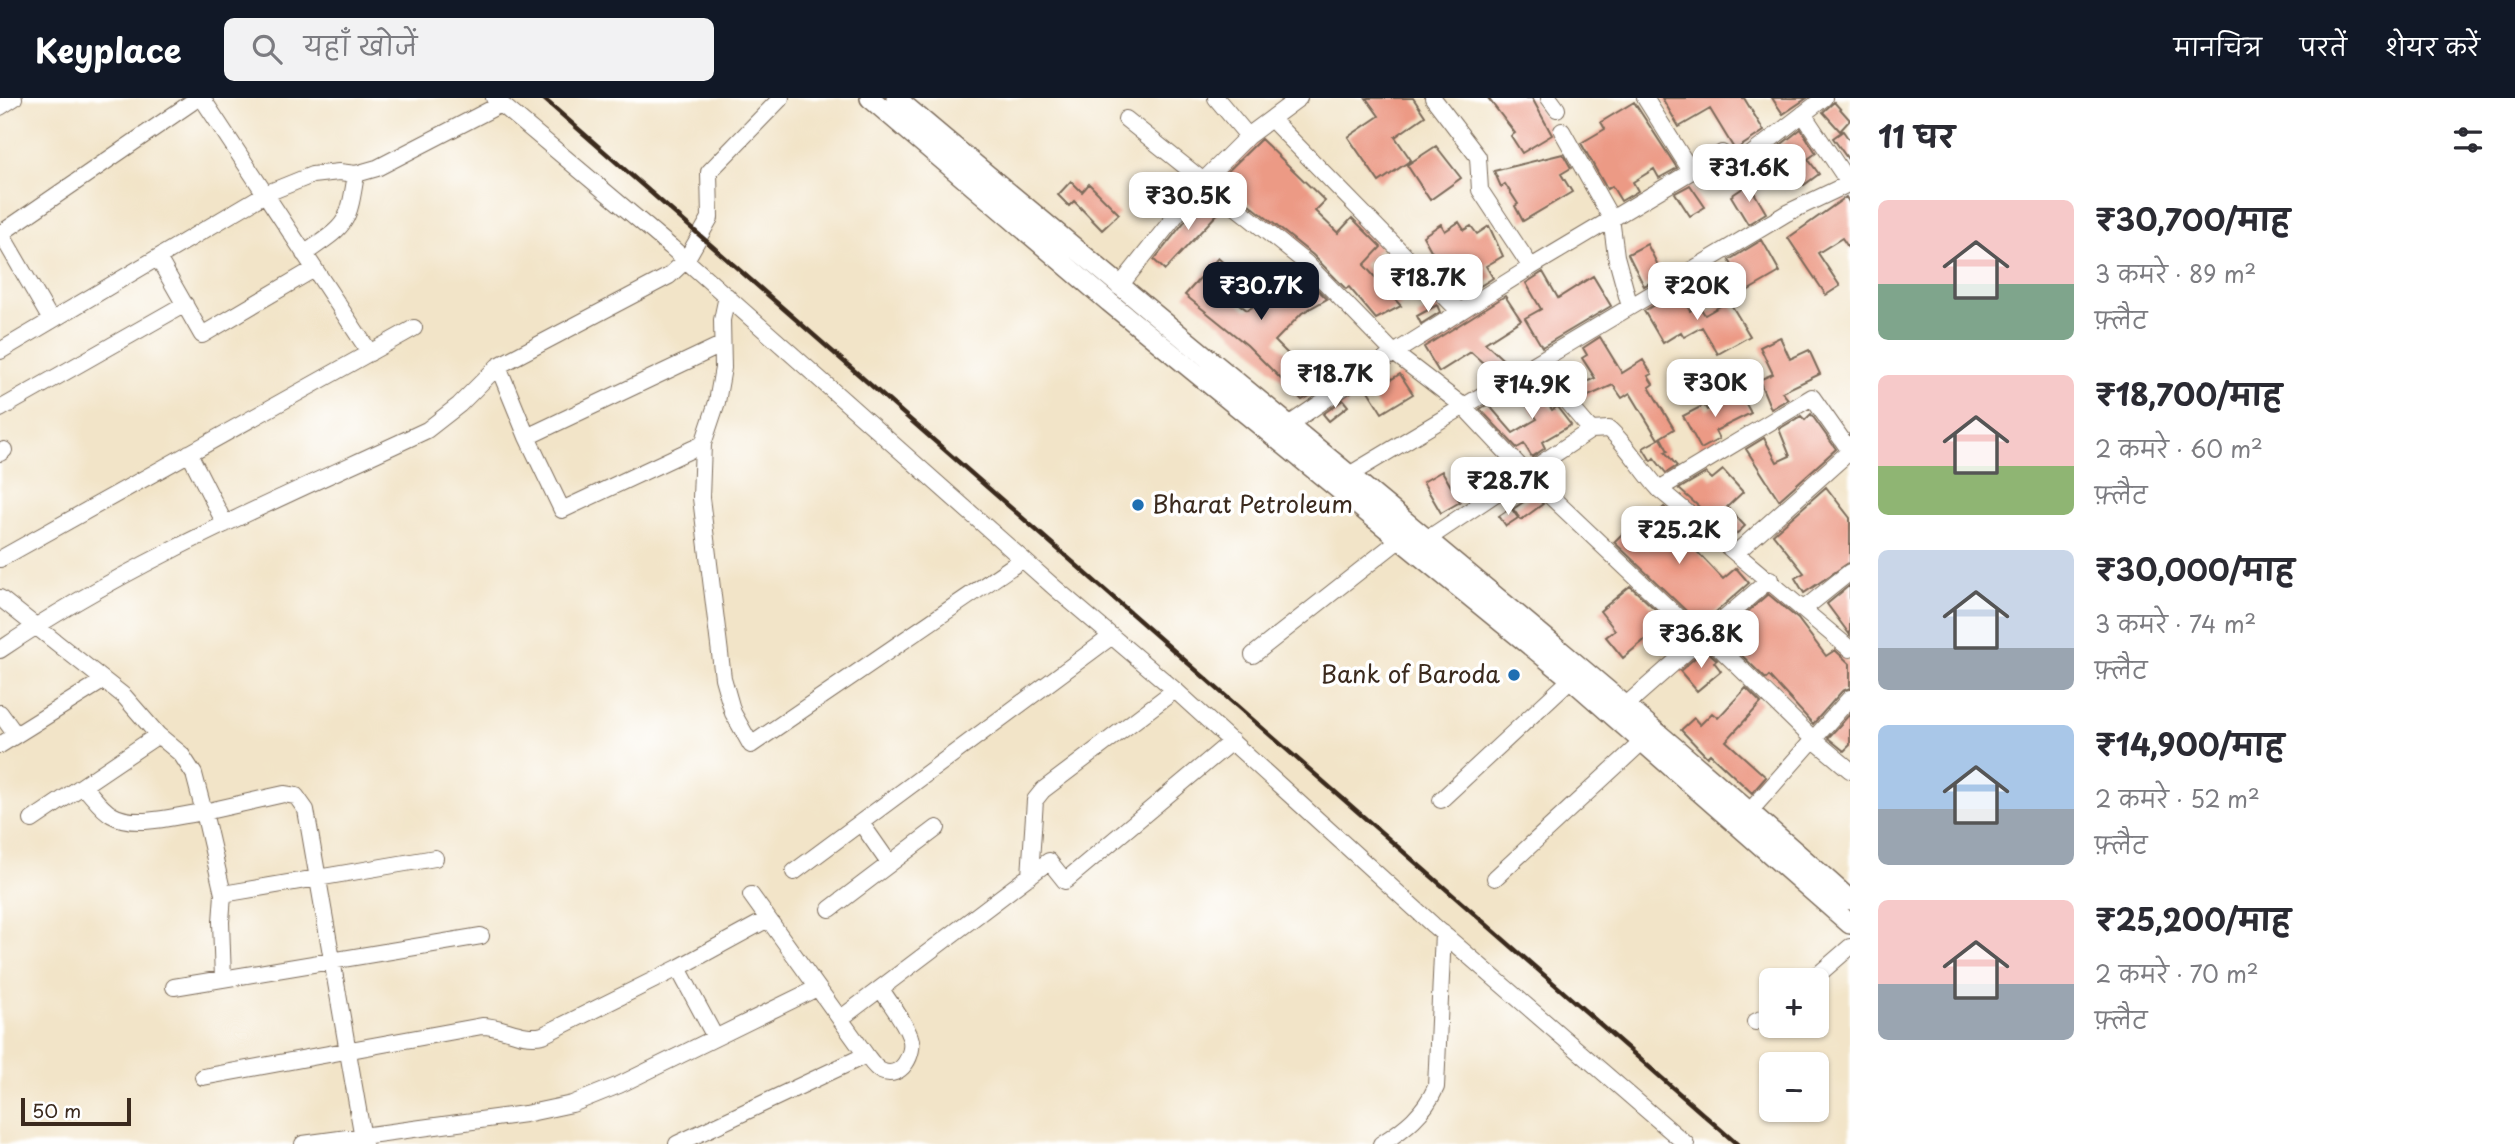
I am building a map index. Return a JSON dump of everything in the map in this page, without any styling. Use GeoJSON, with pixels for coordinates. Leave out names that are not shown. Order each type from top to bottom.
{"type":"FeatureCollection","features":[{"type":"Feature","properties":{"kind":"main road"},"geometry":{"type":"LineString","coordinates":[[870,98],[1098,293],[1572,679],[1850,924]]}},
{"type":"Feature","properties":{"kind":"main road"},"geometry":{"type":"LineString","coordinates":[[896,98],[1119,287],[1626,705],[1850,900]]}},
{"type":"Feature","properties":{"kind":"street"},"geometry":{"type":"LineString","coordinates":[[0,107],[14,98]]}},
{"type":"Feature","properties":{"kind":"street"},"geometry":{"type":"LineString","coordinates":[[51,320],[0,233],[200,98],[370,353]]}},
{"type":"Feature","properties":{"kind":"street"},"geometry":{"type":"LineString","coordinates":[[0,650],[36,626],[225,524],[427,430],[459,405],[498,366],[669,276],[686,260],[710,218],[709,172],[781,98]]}},
{"type":"Feature","properties":{"kind":"street"},"geometry":{"type":"LineString","coordinates":[[1216,98],[1248,136]]}},
{"type":"Feature","properties":{"kind":"street"},"geometry":{"type":"LineString","coordinates":[[1119,287],[1203,181],[1248,136],[1299,98]]}},
{"type":"Feature","properties":{"kind":"street"},"geometry":{"type":"LineString","coordinates":[[1433,98],[1478,157],[1480,190],[1531,267]]}},
{"type":"Feature","properties":{"kind":"street"},"geometry":{"type":"LineString","coordinates":[[1645,98],[1691,171]]}},
{"type":"Feature","properties":{"kind":"street"},"geometry":{"type":"LineString","coordinates":[[1287,426],[1459,311],[1722,153],[1732,169],[1824,98]]}},
{"type":"Feature","properties":{"kind":"street"},"geometry":{"type":"LineString","coordinates":[[0,351],[265,194],[313,175],[339,172],[356,174],[377,167],[497,101],[686,260],[1175,690],[1443,933],[1686,1144]]}},
{"type":"Feature","properties":{"kind":"street"},"geometry":{"type":"LineString","coordinates":[[1349,475],[1463,406],[1536,366],[1787,213],[1850,183],[1803,114]]}},
{"type":"Feature","properties":{"kind":"street"},"geometry":{"type":"LineString","coordinates":[[1126,119],[1306,263],[1394,353],[1463,406],[1527,474],[1813,739],[1850,770]]}},
{"type":"Feature","properties":{"kind":"street"},"geometry":{"type":"LineString","coordinates":[[1271,120],[1459,311]]}},
{"type":"Feature","properties":{"kind":"street"},"geometry":{"type":"LineString","coordinates":[[1562,131],[1611,218],[1616,256],[1630,307]]}},
{"type":"Feature","properties":{"kind":"street"},"geometry":{"type":"LineString","coordinates":[[304,254],[344,225],[350,211],[356,174]]}},
{"type":"Feature","properties":{"kind":"street"},"geometry":{"type":"LineString","coordinates":[[158,258],[202,335],[314,269]]}},
{"type":"Feature","properties":{"kind":"street"},"geometry":{"type":"LineString","coordinates":[[727,296],[722,320],[723,368],[717,402],[703,444],[701,498],[723,678],[733,713],[751,746],[1023,559]]}},
{"type":"Feature","properties":{"kind":"street"},"geometry":{"type":"LineString","coordinates":[[0,409],[185,304]]}},
{"type":"Feature","properties":{"kind":"street"},"geometry":{"type":"LineString","coordinates":[[0,559],[414,328]]}},
{"type":"Feature","properties":{"kind":"street"},"geometry":{"type":"LineString","coordinates":[[527,437],[721,345]]}},
{"type":"Feature","properties":{"kind":"street"},"geometry":{"type":"LineString","coordinates":[[498,366],[527,437],[562,510],[703,444]]}},
{"type":"Feature","properties":{"kind":"street"},"geometry":{"type":"LineString","coordinates":[[1536,366],[1591,430]]}},
{"type":"Feature","properties":{"kind":"street"},"geometry":{"type":"LineString","coordinates":[[1659,489],[1812,397],[1850,451],[1737,552]]}},
{"type":"Feature","properties":{"kind":"street"},"geometry":{"type":"LineString","coordinates":[[1426,540],[1591,430],[1609,429],[1624,442],[1639,467],[1659,489],[1805,608],[1850,649]]}},
{"type":"Feature","properties":{"kind":"street"},"geometry":{"type":"LineString","coordinates":[[189,453],[225,524]]}},
{"type":"Feature","properties":{"kind":"street"},"geometry":{"type":"LineString","coordinates":[[1253,655],[1399,540]]}},
{"type":"Feature","properties":{"kind":"street"},"geometry":{"type":"LineString","coordinates":[[1805,608],[1850,572]]}},
{"type":"Feature","properties":{"kind":"street"},"geometry":{"type":"LineString","coordinates":[[1626,705],[1770,579]]}},
{"type":"Feature","properties":{"kind":"street"},"geometry":{"type":"LineString","coordinates":[[0,598],[124,696],[158,735],[187,762],[204,811],[223,894],[223,979]]}},
{"type":"Feature","properties":{"kind":"street"},"geometry":{"type":"LineString","coordinates":[[794,872],[1112,636]]}},
{"type":"Feature","properties":{"kind":"street"},"geometry":{"type":"LineString","coordinates":[[1441,800],[1572,679]]}},
{"type":"Feature","properties":{"kind":"street"},"geometry":{"type":"LineString","coordinates":[[0,744],[104,680]]}},
{"type":"Feature","properties":{"kind":"street"},"geometry":{"type":"LineString","coordinates":[[1030,876],[1035,800],[1043,790],[1175,690]]}},
{"type":"Feature","properties":{"kind":"street"},"geometry":{"type":"LineString","coordinates":[[1750,811],[1850,698]]}},
{"type":"Feature","properties":{"kind":"street"},"geometry":{"type":"LineString","coordinates":[[0,713],[16,735]]}},
{"type":"Feature","properties":{"kind":"street"},"geometry":{"type":"LineString","coordinates":[[32,820],[84,788],[158,735]]}},
{"type":"Feature","properties":{"kind":"street"},"geometry":{"type":"LineString","coordinates":[[840,1019],[1049,861],[1065,881],[1232,741]]}},
{"type":"Feature","properties":{"kind":"street"},"geometry":{"type":"LineString","coordinates":[[1495,878],[1643,741]]}},
{"type":"Feature","properties":{"kind":"street"},"geometry":{"type":"LineString","coordinates":[[84,788],[109,813],[120,819],[134,821],[204,811],[284,794],[296,796],[308,820],[363,1139]]}},
{"type":"Feature","properties":{"kind":"street"},"geometry":{"type":"LineString","coordinates":[[860,822],[889,863]]}},
{"type":"Feature","properties":{"kind":"street"},"geometry":{"type":"LineString","coordinates":[[830,909],[937,828]]}},
{"type":"Feature","properties":{"kind":"street"},"geometry":{"type":"LineString","coordinates":[[223,894],[435,858]]}},
{"type":"Feature","properties":{"kind":"street"},"geometry":{"type":"LineString","coordinates":[[751,895],[866,1055],[880,1071],[888,1073],[899,1070],[908,1061],[912,1049],[910,1037],[881,989]]}},
{"type":"Feature","properties":{"kind":"street"},"geometry":{"type":"LineString","coordinates":[[203,1077],[482,1026],[495,1026],[532,1037],[561,1028],[768,919]]}},
{"type":"Feature","properties":{"kind":"street"},"geometry":{"type":"LineString","coordinates":[[1381,1144],[1405,1128],[1427,1107],[1436,1087],[1443,933]]}},
{"type":"Feature","properties":{"kind":"street"},"geometry":{"type":"LineString","coordinates":[[174,987],[481,936]]}},
{"type":"Feature","properties":{"kind":"street"},"geometry":{"type":"LineString","coordinates":[[1826,968],[1850,947]]}},
{"type":"Feature","properties":{"kind":"street"},"geometry":{"type":"LineString","coordinates":[[678,968],[715,1037]]}},
{"type":"Feature","properties":{"kind":"street"},"geometry":{"type":"LineString","coordinates":[[303,1144],[363,1139],[572,1104],[619,1085],[817,988]]}},
{"type":"Feature","properties":{"kind":"street"},"geometry":{"type":"LineString","coordinates":[[1755,1022],[1759,1020]]}},
{"type":"Feature","properties":{"kind":"street"},"geometry":{"type":"LineString","coordinates":[[677,1144],[866,1055]]}},
{"type":"Feature","properties":{"kind":"building"},"geometry":{"type":"Polygon","coordinates":[[[1366,98],[1413,98],[1425,116],[1395,137],[1411,160],[1379,182],[1348,137],[1379,116],[1366,98]]]}},
{"type":"Feature","properties":{"kind":"building"},"geometry":{"type":"Polygon","coordinates":[[[1488,98],[1532,98],[1552,135],[1522,153],[1511,136],[1515,133],[1488,98]]]}},
{"type":"Feature","properties":{"kind":"building"},"geometry":{"type":"Polygon","coordinates":[[[1662,98],[1744,98],[1764,131],[1735,150],[1710,109],[1679,127],[1662,98]]]}},
{"type":"Feature","properties":{"kind":"building"},"geometry":{"type":"Polygon","coordinates":[[[1772,98],[1807,98],[1783,114],[1772,98]]]}},
{"type":"Feature","properties":{"kind":"building"},"geometry":{"type":"Polygon","coordinates":[[[1634,102],[1677,168],[1659,178],[1654,169],[1633,182],[1638,191],[1621,201],[1612,186],[1607,189],[1581,143],[1605,129],[1601,122],[1634,102]]]}},
{"type":"Feature","properties":{"kind":"building"},"geometry":{"type":"Polygon","coordinates":[[[1834,102],[1850,120],[1840,131],[1823,112],[1834,102]]]}},
{"type":"Feature","properties":{"kind":"building"},"geometry":{"type":"Polygon","coordinates":[[[1801,129],[1816,153],[1808,159],[1819,174],[1804,185],[1793,169],[1779,179],[1764,158],[1801,129]]]}},
{"type":"Feature","properties":{"kind":"building"},"geometry":{"type":"Polygon","coordinates":[[[1843,131],[1850,141],[1850,162],[1833,138],[1843,131]]]}},
{"type":"Feature","properties":{"kind":"building"},"geometry":{"type":"Polygon","coordinates":[[[1261,139],[1325,201],[1315,211],[1338,233],[1352,218],[1381,247],[1364,265],[1401,306],[1376,319],[1349,287],[1346,289],[1313,255],[1219,180],[1261,139]]]}},
{"type":"Feature","properties":{"kind":"building"},"geometry":{"type":"Polygon","coordinates":[[[1436,146],[1461,178],[1430,200],[1407,165],[1436,146]]]}},
{"type":"Feature","properties":{"kind":"building"},"geometry":{"type":"Polygon","coordinates":[[[1563,154],[1571,168],[1561,174],[1572,192],[1523,221],[1515,206],[1518,204],[1505,184],[1501,187],[1494,171],[1563,154]]]}},
{"type":"Feature","properties":{"kind":"building"},"geometry":{"type":"Polygon","coordinates":[[[1071,181],[1082,192],[1089,184],[1119,214],[1102,230],[1074,201],[1069,206],[1058,195],[1071,181]]]}},
{"type":"Feature","properties":{"kind":"building"},"geometry":{"type":"Polygon","coordinates":[[[1749,184],[1766,213],[1748,224],[1731,196],[1749,184]]]}},
{"type":"Feature","properties":{"kind":"building"},"geometry":{"type":"Polygon","coordinates":[[[1690,185],[1705,207],[1690,216],[1675,193],[1690,185]]]}},
{"type":"Feature","properties":{"kind":"building"},"geometry":{"type":"Polygon","coordinates":[[[1205,196],[1221,210],[1165,270],[1154,260],[1205,196]]]}},
{"type":"Feature","properties":{"kind":"building"},"geometry":{"type":"Polygon","coordinates":[[[1846,197],[1850,204],[1850,250],[1842,238],[1818,253],[1840,286],[1826,295],[1788,238],[1846,197]]]}},
{"type":"Feature","properties":{"kind":"building"},"geometry":{"type":"Polygon","coordinates":[[[1459,222],[1464,230],[1471,226],[1477,234],[1489,226],[1503,256],[1486,266],[1493,278],[1461,298],[1453,290],[1423,236],[1441,224],[1445,231],[1459,222]]]}},
{"type":"Feature","properties":{"kind":"building"},"geometry":{"type":"Polygon","coordinates":[[[1762,240],[1780,272],[1747,291],[1729,260],[1762,240]]]}},
{"type":"Feature","properties":{"kind":"building"},"geometry":{"type":"Polygon","coordinates":[[[1647,244],[1663,275],[1644,286],[1628,254],[1647,244]]]}},
{"type":"Feature","properties":{"kind":"building"},"geometry":{"type":"Polygon","coordinates":[[[1218,258],[1228,267],[1220,275],[1230,285],[1223,292],[1247,310],[1305,277],[1327,299],[1302,313],[1275,341],[1323,389],[1302,400],[1247,345],[1185,295],[1218,258]]]}},
{"type":"Feature","properties":{"kind":"building"},"geometry":{"type":"Polygon","coordinates":[[[1543,272],[1558,298],[1593,276],[1611,306],[1542,347],[1525,318],[1541,309],[1526,283],[1543,272]]]}},
{"type":"Feature","properties":{"kind":"building"},"geometry":{"type":"Polygon","coordinates":[[[1678,291],[1690,311],[1699,306],[1705,315],[1729,301],[1750,336],[1718,354],[1702,327],[1684,337],[1681,332],[1663,343],[1644,311],[1678,291]]]}},
{"type":"Feature","properties":{"kind":"building"},"geometry":{"type":"Polygon","coordinates":[[[1505,296],[1521,320],[1485,343],[1510,366],[1496,375],[1471,352],[1439,372],[1424,347],[1505,296]]]}},
{"type":"Feature","properties":{"kind":"building"},"geometry":{"type":"Polygon","coordinates":[[[1437,305],[1440,312],[1421,324],[1417,316],[1437,305]]]}},
{"type":"Feature","properties":{"kind":"building"},"geometry":{"type":"Polygon","coordinates":[[[1600,337],[1622,373],[1643,360],[1652,374],[1648,376],[1653,384],[1649,387],[1674,429],[1658,439],[1630,393],[1622,398],[1613,385],[1584,398],[1579,385],[1595,378],[1582,358],[1587,355],[1583,348],[1600,337]]]}},
{"type":"Feature","properties":{"kind":"building"},"geometry":{"type":"Polygon","coordinates":[[[1780,337],[1790,359],[1809,350],[1820,374],[1782,392],[1788,399],[1771,409],[1759,380],[1773,374],[1760,347],[1780,337]]]}},
{"type":"Feature","properties":{"kind":"building"},"geometry":{"type":"Polygon","coordinates":[[[1400,374],[1413,394],[1382,413],[1365,386],[1377,377],[1382,385],[1400,374]]]}},
{"type":"Feature","properties":{"kind":"building"},"geometry":{"type":"Polygon","coordinates":[[[1530,379],[1552,410],[1557,407],[1571,425],[1542,442],[1545,448],[1532,457],[1524,444],[1517,448],[1480,409],[1488,404],[1513,433],[1537,419],[1515,388],[1530,379]]]}},
{"type":"Feature","properties":{"kind":"building"},"geometry":{"type":"Polygon","coordinates":[[[1740,393],[1751,413],[1715,431],[1719,439],[1701,449],[1683,416],[1704,405],[1707,410],[1740,393]]]}},
{"type":"Feature","properties":{"kind":"building"},"geometry":{"type":"Polygon","coordinates":[[[1343,400],[1348,406],[1329,421],[1323,414],[1343,400]]]}},
{"type":"Feature","properties":{"kind":"building"},"geometry":{"type":"Polygon","coordinates":[[[1811,414],[1836,449],[1779,500],[1746,449],[1764,438],[1777,462],[1790,456],[1779,429],[1801,416],[1805,420],[1811,414]]]}},
{"type":"Feature","properties":{"kind":"building"},"geometry":{"type":"Polygon","coordinates":[[[1661,438],[1668,451],[1665,452],[1677,466],[1666,473],[1654,458],[1651,461],[1643,448],[1661,438]]]}},
{"type":"Feature","properties":{"kind":"building"},"geometry":{"type":"Polygon","coordinates":[[[1723,470],[1743,492],[1727,507],[1745,526],[1733,537],[1679,489],[1706,473],[1712,479],[1723,470]]]}},
{"type":"Feature","properties":{"kind":"building"},"geometry":{"type":"Polygon","coordinates":[[[1442,471],[1460,502],[1441,513],[1423,482],[1442,471]]]}},
{"type":"Feature","properties":{"kind":"building"},"geometry":{"type":"Polygon","coordinates":[[[1826,487],[1850,518],[1850,562],[1804,593],[1795,578],[1804,573],[1773,534],[1826,487]]]}},
{"type":"Feature","properties":{"kind":"building"},"geometry":{"type":"Polygon","coordinates":[[[1534,495],[1543,504],[1521,520],[1513,509],[1534,495]]]}},
{"type":"Feature","properties":{"kind":"building"},"geometry":{"type":"Polygon","coordinates":[[[1664,507],[1691,529],[1683,537],[1723,579],[1736,568],[1749,583],[1701,625],[1614,542],[1636,520],[1643,526],[1664,507]]]}},
{"type":"Feature","properties":{"kind":"building"},"geometry":{"type":"Polygon","coordinates":[[[1511,508],[1518,518],[1506,526],[1499,516],[1511,508]]]}},
{"type":"Feature","properties":{"kind":"building"},"geometry":{"type":"Polygon","coordinates":[[[1850,585],[1850,635],[1827,604],[1850,585]]]}},
{"type":"Feature","properties":{"kind":"building"},"geometry":{"type":"Polygon","coordinates":[[[1630,586],[1657,611],[1645,621],[1654,632],[1623,658],[1606,637],[1615,630],[1600,611],[1630,586]]]}},
{"type":"Feature","properties":{"kind":"building"},"geometry":{"type":"Polygon","coordinates":[[[1768,594],[1798,619],[1826,656],[1835,650],[1850,664],[1850,688],[1842,691],[1813,724],[1769,676],[1766,679],[1721,635],[1768,594]]]}},
{"type":"Feature","properties":{"kind":"building"},"geometry":{"type":"Polygon","coordinates":[[[1705,649],[1717,660],[1714,662],[1721,671],[1697,691],[1680,671],[1705,649]]]}},
{"type":"Feature","properties":{"kind":"building"},"geometry":{"type":"Polygon","coordinates":[[[1746,688],[1761,703],[1726,741],[1766,777],[1752,793],[1710,754],[1707,757],[1681,730],[1694,718],[1700,725],[1712,713],[1718,718],[1746,688]]]}},
{"type":"Feature","properties":{"kind":"building"},"geometry":{"type":"Polygon","coordinates":[[[1850,714],[1850,745],[1844,751],[1828,738],[1850,714]]]}},
{"type":"Feature","properties":{"kind":"railway"},"geometry":{"type":"LineString","coordinates":[[543,98],[1737,1144]]}},
{"type":"Feature","properties":{"kind":"place","name":"Bharat Petroleum"},"geometry":{"type":"Point","coordinates":[1138,505]}},
{"type":"Feature","properties":{"kind":"place","name":"Bank of Baroda"},"geometry":{"type":"Point","coordinates":[1514,675]}}]}
